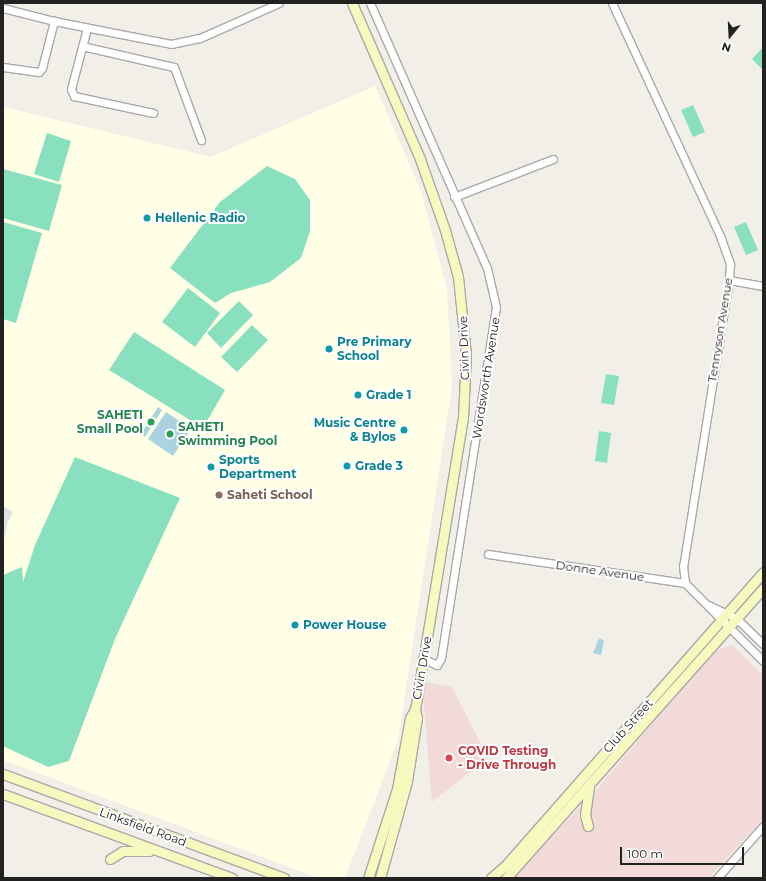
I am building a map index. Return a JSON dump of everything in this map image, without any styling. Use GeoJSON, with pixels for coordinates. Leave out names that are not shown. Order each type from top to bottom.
{"type":"FeatureCollection","features":[{"type":"Feature","properties":{"kind":"main road","name":"Civin Drive"},"geometry":{"type":"LineString","coordinates":[[352,3],[420,159],[442,220],[458,277],[463,312],[466,354],[463,417],[415,709],[410,718],[397,788],[368,878]]}},
{"type":"Feature","properties":{"kind":"main road","name":"Club Street"},"geometry":{"type":"LineString","coordinates":[[491,878],[505,866],[763,572]]}},
{"type":"Feature","properties":{"kind":"main road","name":"Club Street"},"geometry":{"type":"LineString","coordinates":[[506,878],[763,589]]}},
{"type":"Feature","properties":{"kind":"main road","name":"Civin Drive"},"geometry":{"type":"LineString","coordinates":[[380,878],[407,781],[417,718],[415,709]]}},
{"type":"Feature","properties":{"kind":"main road","name":"Linksfield Road"},"geometry":{"type":"LineString","coordinates":[[3,774],[284,878]]}},
{"type":"Feature","properties":{"kind":"main road"},"geometry":{"type":"LineString","coordinates":[[588,826],[585,815],[589,786]]}},
{"type":"Feature","properties":{"kind":"main road","name":"Linksfield Road"},"geometry":{"type":"LineString","coordinates":[[3,794],[232,878]]}},
{"type":"Feature","properties":{"kind":"main road"},"geometry":{"type":"LineString","coordinates":[[110,859],[122,851],[158,851]]}},
{"type":"Feature","properties":{"kind":"main road"},"geometry":{"type":"LineString","coordinates":[[384,864],[386,878]]}},
{"type":"Feature","properties":{"kind":"street"},"geometry":{"type":"LineString","coordinates":[[3,8],[54,21],[163,44],[184,43],[279,3]]}},
{"type":"Feature","properties":{"kind":"street","name":"Wordsworth Avenue"},"geometry":{"type":"LineString","coordinates":[[370,3],[454,197],[487,268],[495,298],[496,317],[441,658],[437,665],[424,659]]}},
{"type":"Feature","properties":{"kind":"street","name":"Tennyson Avenue"},"geometry":{"type":"LineString","coordinates":[[612,3],[728,255],[729,280],[683,566],[685,583]]}},
{"type":"Feature","properties":{"kind":"street"},"geometry":{"type":"LineString","coordinates":[[3,67],[39,72],[42,68],[54,21]]}},
{"type":"Feature","properties":{"kind":"street"},"geometry":{"type":"LineString","coordinates":[[87,28],[71,89],[74,96],[153,113]]}},
{"type":"Feature","properties":{"kind":"street"},"geometry":{"type":"LineString","coordinates":[[82,46],[174,67],[201,140]]}},
{"type":"Feature","properties":{"kind":"street"},"geometry":{"type":"LineString","coordinates":[[454,197],[552,158]]}},
{"type":"Feature","properties":{"kind":"street"},"geometry":{"type":"LineString","coordinates":[[729,280],[763,286]]}},
{"type":"Feature","properties":{"kind":"street","name":"Donne Avenue"},"geometry":{"type":"LineString","coordinates":[[488,554],[685,583]]}},
{"type":"Feature","properties":{"kind":"street"},"geometry":{"type":"LineString","coordinates":[[685,583],[705,603],[723,616],[736,618],[763,644]]}},
{"type":"Feature","properties":{"kind":"street"},"geometry":{"type":"LineString","coordinates":[[723,616],[728,628],[763,661]]}},
{"type":"Feature","properties":{"kind":"street"},"geometry":{"type":"LineString","coordinates":[[717,878],[763,826]]}},
{"type":"Feature","properties":{"kind":"street"},"geometry":{"type":"LineString","coordinates":[[722,878],[763,833]]}},
{"type":"Feature","properties":{"kind":"shaded area","name":"Saheti School"},"geometry":{"type":"Polygon","coordinates":[[[375,86],[421,191],[447,290],[452,386],[398,740],[345,878],[319,878],[3,760],[3,107],[211,157],[375,86]]]}},
{"type":"Feature","properties":{"kind":"shaded area"},"geometry":{"type":"Polygon","coordinates":[[[3,506],[13,512],[7,524],[5,541],[3,506]]]}},
{"type":"Feature","properties":{"kind":"shaded area"},"geometry":{"type":"Polygon","coordinates":[[[732,645],[763,675],[763,819],[709,878],[512,878],[596,790],[715,650],[732,645]]]}},
{"type":"Feature","properties":{"kind":"shaded area"},"geometry":{"type":"Polygon","coordinates":[[[422,681],[452,687],[488,758],[432,802],[422,681]]]}},
{"type":"Feature","properties":{"kind":"green space"},"geometry":{"type":"Polygon","coordinates":[[[763,47],[763,67],[762,69],[752,59],[763,47]]]}},
{"type":"Feature","properties":{"kind":"green space"},"geometry":{"type":"Polygon","coordinates":[[[693,105],[705,132],[693,137],[681,110],[693,105]]]}},
{"type":"Feature","properties":{"kind":"green space"},"geometry":{"type":"Polygon","coordinates":[[[47,133],[71,141],[59,182],[34,174],[47,133]]]}},
{"type":"Feature","properties":{"kind":"green space"},"geometry":{"type":"Polygon","coordinates":[[[267,166],[295,179],[310,200],[310,231],[301,258],[270,282],[231,293],[215,303],[170,268],[220,202],[267,166]]]}},
{"type":"Feature","properties":{"kind":"green space"},"geometry":{"type":"Polygon","coordinates":[[[3,169],[62,185],[49,231],[3,218],[3,169]]]}},
{"type":"Feature","properties":{"kind":"green space"},"geometry":{"type":"Polygon","coordinates":[[[3,222],[42,233],[16,323],[3,319],[3,222]]]}},
{"type":"Feature","properties":{"kind":"green space"},"geometry":{"type":"Polygon","coordinates":[[[746,222],[758,250],[746,255],[734,227],[746,222]]]}},
{"type":"Feature","properties":{"kind":"green space"},"geometry":{"type":"Polygon","coordinates":[[[188,288],[220,313],[195,347],[162,322],[188,288]]]}},
{"type":"Feature","properties":{"kind":"green space"},"geometry":{"type":"Polygon","coordinates":[[[239,301],[253,315],[221,348],[207,333],[239,301]]]}},
{"type":"Feature","properties":{"kind":"green space"},"geometry":{"type":"Polygon","coordinates":[[[252,325],[268,340],[237,372],[221,357],[252,325]]]}},
{"type":"Feature","properties":{"kind":"green space"},"geometry":{"type":"Polygon","coordinates":[[[134,332],[225,390],[203,428],[109,370],[134,332]]]}},
{"type":"Feature","properties":{"kind":"green space"},"geometry":{"type":"Polygon","coordinates":[[[606,374],[619,376],[614,405],[601,403],[606,374]]]}},
{"type":"Feature","properties":{"kind":"green space"},"geometry":{"type":"Polygon","coordinates":[[[599,431],[611,433],[607,463],[595,461],[599,431]]]}},
{"type":"Feature","properties":{"kind":"green space"},"geometry":{"type":"Polygon","coordinates":[[[75,457],[180,498],[115,639],[69,761],[48,767],[3,746],[3,575],[22,567],[23,582],[35,545],[75,457]]]}},
{"type":"Feature","properties":{"kind":"water","name":"SAHETI Small Pool"},"geometry":{"type":"Polygon","coordinates":[[[158,407],[162,410],[145,437],[141,434],[158,407]]]}},
{"type":"Feature","properties":{"kind":"water","name":"SAHETI Swimming Pool"},"geometry":{"type":"Polygon","coordinates":[[[166,412],[191,429],[173,456],[148,439],[166,412]]]}},
{"type":"Feature","properties":{"kind":"water"},"geometry":{"type":"Polygon","coordinates":[[[599,638],[604,641],[601,655],[593,653],[599,638]]]}},
{"type":"Feature","properties":{"kind":"place","name":"Hellenic Radio"},"geometry":{"type":"Point","coordinates":[147,218]}},
{"type":"Feature","properties":{"kind":"place","name":"Pre Primary School"},"geometry":{"type":"Point","coordinates":[329,349]}},
{"type":"Feature","properties":{"kind":"place","name":"Grade 1"},"geometry":{"type":"Point","coordinates":[358,395]}},
{"type":"Feature","properties":{"kind":"place","name":"SAHETI Small Pool"},"geometry":{"type":"Point","coordinates":[151,422]}},
{"type":"Feature","properties":{"kind":"place","name":"Music Centre & Bylos"},"geometry":{"type":"Point","coordinates":[404,430]}},
{"type":"Feature","properties":{"kind":"place","name":"SAHETI Swimming Pool"},"geometry":{"type":"Point","coordinates":[170,434]}},
{"type":"Feature","properties":{"kind":"place","name":"Grade 3"},"geometry":{"type":"Point","coordinates":[347,466]}},
{"type":"Feature","properties":{"kind":"place","name":"Sports Department"},"geometry":{"type":"Point","coordinates":[211,467]}},
{"type":"Feature","properties":{"kind":"place","name":"Saheti School"},"geometry":{"type":"Point","coordinates":[219,495]}},
{"type":"Feature","properties":{"kind":"place","name":"Power House"},"geometry":{"type":"Point","coordinates":[295,625]}},
{"type":"Feature","properties":{"kind":"place","name":"COVID Testing - Drive Through"},"geometry":{"type":"Point","coordinates":[449,758]}}]}
